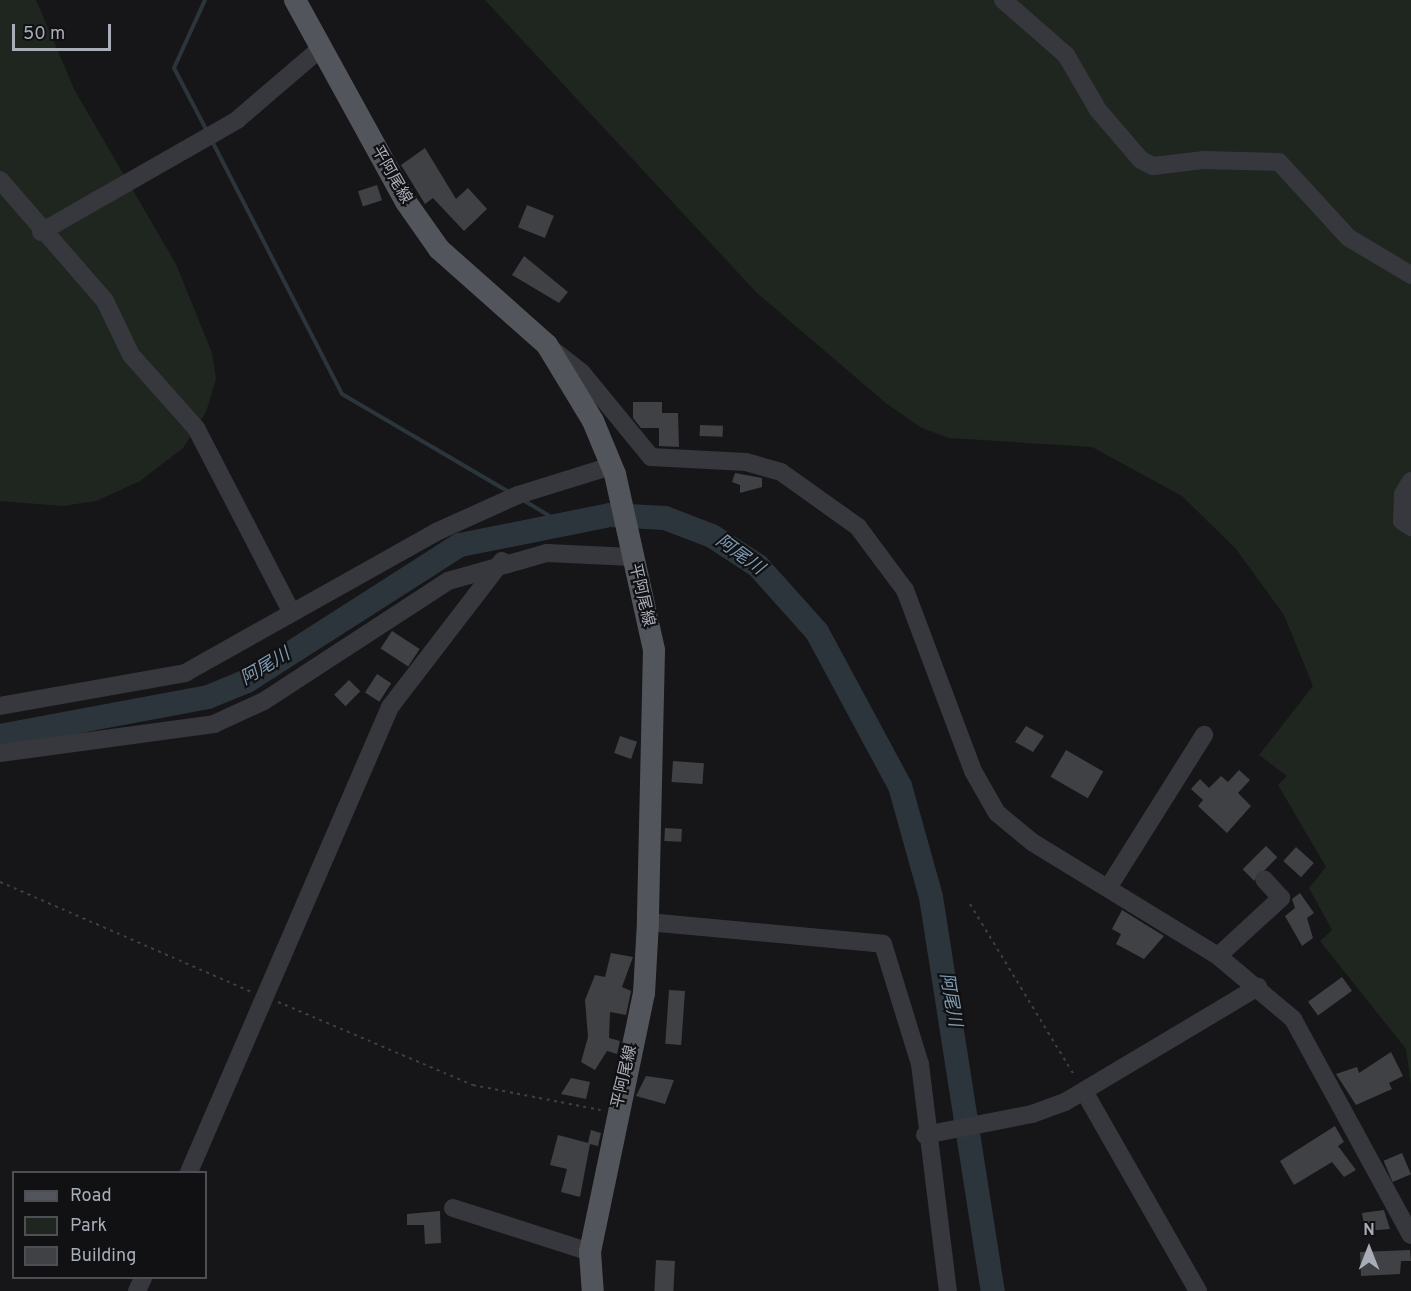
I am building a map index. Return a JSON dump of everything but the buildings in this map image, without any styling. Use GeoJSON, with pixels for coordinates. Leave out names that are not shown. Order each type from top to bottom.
{"type":"FeatureCollection","features":[{"type":"Feature","properties":{"kind":"main road","name":"平阿尾線"},"geometry":{"type":"LineString","coordinates":[[295,0],[406,202],[439,249],[547,345],[593,421],[611,470],[632,552],[654,650],[648,922],[644,993],[616,1114],[590,1252],[592,1291]]}},
{"type":"Feature","properties":{"kind":"street"},"geometry":{"type":"LineString","coordinates":[[1003,0],[1066,55],[1098,110],[1141,160],[1153,166],[1203,160],[1279,162],[1349,238],[1411,275]]}},
{"type":"Feature","properties":{"kind":"street"},"geometry":{"type":"LineString","coordinates":[[41,231],[237,120],[321,48]]}},
{"type":"Feature","properties":{"kind":"street"},"geometry":{"type":"LineString","coordinates":[[0,180],[41,231],[105,301],[131,355],[196,428],[292,613]]}},
{"type":"Feature","properties":{"kind":"street"},"geometry":{"type":"LineString","coordinates":[[547,345],[582,373],[651,457],[746,462],[781,472],[858,527],[905,590],[973,771],[997,813],[1108,888],[1218,956],[1258,987],[1293,1019],[1411,1235]]}},
{"type":"Feature","properties":{"kind":"street"},"geometry":{"type":"LineString","coordinates":[[0,706],[185,673],[436,532],[518,495],[611,470]]}},
{"type":"Feature","properties":{"kind":"street"},"geometry":{"type":"LineString","coordinates":[[1411,481],[1403,494],[1402,521],[1411,528]]}},
{"type":"Feature","properties":{"kind":"street"},"geometry":{"type":"LineString","coordinates":[[0,753],[214,724],[264,701],[448,581],[502,561],[547,553],[632,552]]}},
{"type":"Feature","properties":{"kind":"street"},"geometry":{"type":"LineString","coordinates":[[190,1171],[390,707],[502,561]]}},
{"type":"Feature","properties":{"kind":"street"},"geometry":{"type":"LineString","coordinates":[[1108,888],[1204,735]]}},
{"type":"Feature","properties":{"kind":"street"},"geometry":{"type":"LineString","coordinates":[[1218,956],[1281,898],[1264,879]]}},
{"type":"Feature","properties":{"kind":"street"},"geometry":{"type":"LineString","coordinates":[[648,922],[884,944],[913,1026],[925,1135],[948,1291]]}},
{"type":"Feature","properties":{"kind":"street"},"geometry":{"type":"LineString","coordinates":[[925,1135],[951,1127],[1032,1114],[1084,1093],[1258,987]]}},
{"type":"Feature","properties":{"kind":"street"},"geometry":{"type":"LineString","coordinates":[[1084,1093],[1198,1291]]}},
{"type":"Feature","properties":{"kind":"street"},"geometry":{"type":"LineString","coordinates":[[453,1208],[590,1252]]}},
{"type":"Feature","properties":{"kind":"path"},"geometry":{"type":"LineString","coordinates":[[0,882],[265,998],[473,1085],[616,1114]]}},
{"type":"Feature","properties":{"kind":"path"},"geometry":{"type":"LineString","coordinates":[[970,904],[1084,1093]]}},
{"type":"Feature","properties":{"kind":"green space"},"geometry":{"type":"Polygon","coordinates":[[[0,0],[36,0],[75,91],[176,264],[212,353],[216,379],[206,412],[183,448],[140,481],[96,501],[63,506],[0,501],[0,0]]]}},
{"type":"Feature","properties":{"kind":"green space"},"geometry":{"type":"Polygon","coordinates":[[[485,0],[1411,0],[1411,1085],[1406,1049],[1320,941],[1332,930],[1309,888],[1326,867],[1278,785],[1287,776],[1259,755],[1313,686],[1284,615],[1236,549],[1182,496],[1092,447],[949,438],[922,428],[887,404],[756,292],[485,0]]]}},
{"type":"Feature","properties":{"kind":"waterway"},"geometry":{"type":"LineString","coordinates":[[205,0],[174,68],[207,131]]}},
{"type":"Feature","properties":{"kind":"waterway"},"geometry":{"type":"LineString","coordinates":[[212,141],[342,394],[509,492]]}},
{"type":"Feature","properties":{"kind":"waterway"},"geometry":{"type":"LineString","coordinates":[[523,500],[563,524]]}},
{"type":"Feature","properties":{"kind":"waterway","name":"阿尾川"},"geometry":{"type":"LineString","coordinates":[[0,736],[208,697],[247,681],[460,545],[610,515],[665,518],[712,536],[758,566],[817,632],[900,786],[931,897],[993,1291]]}}]}
